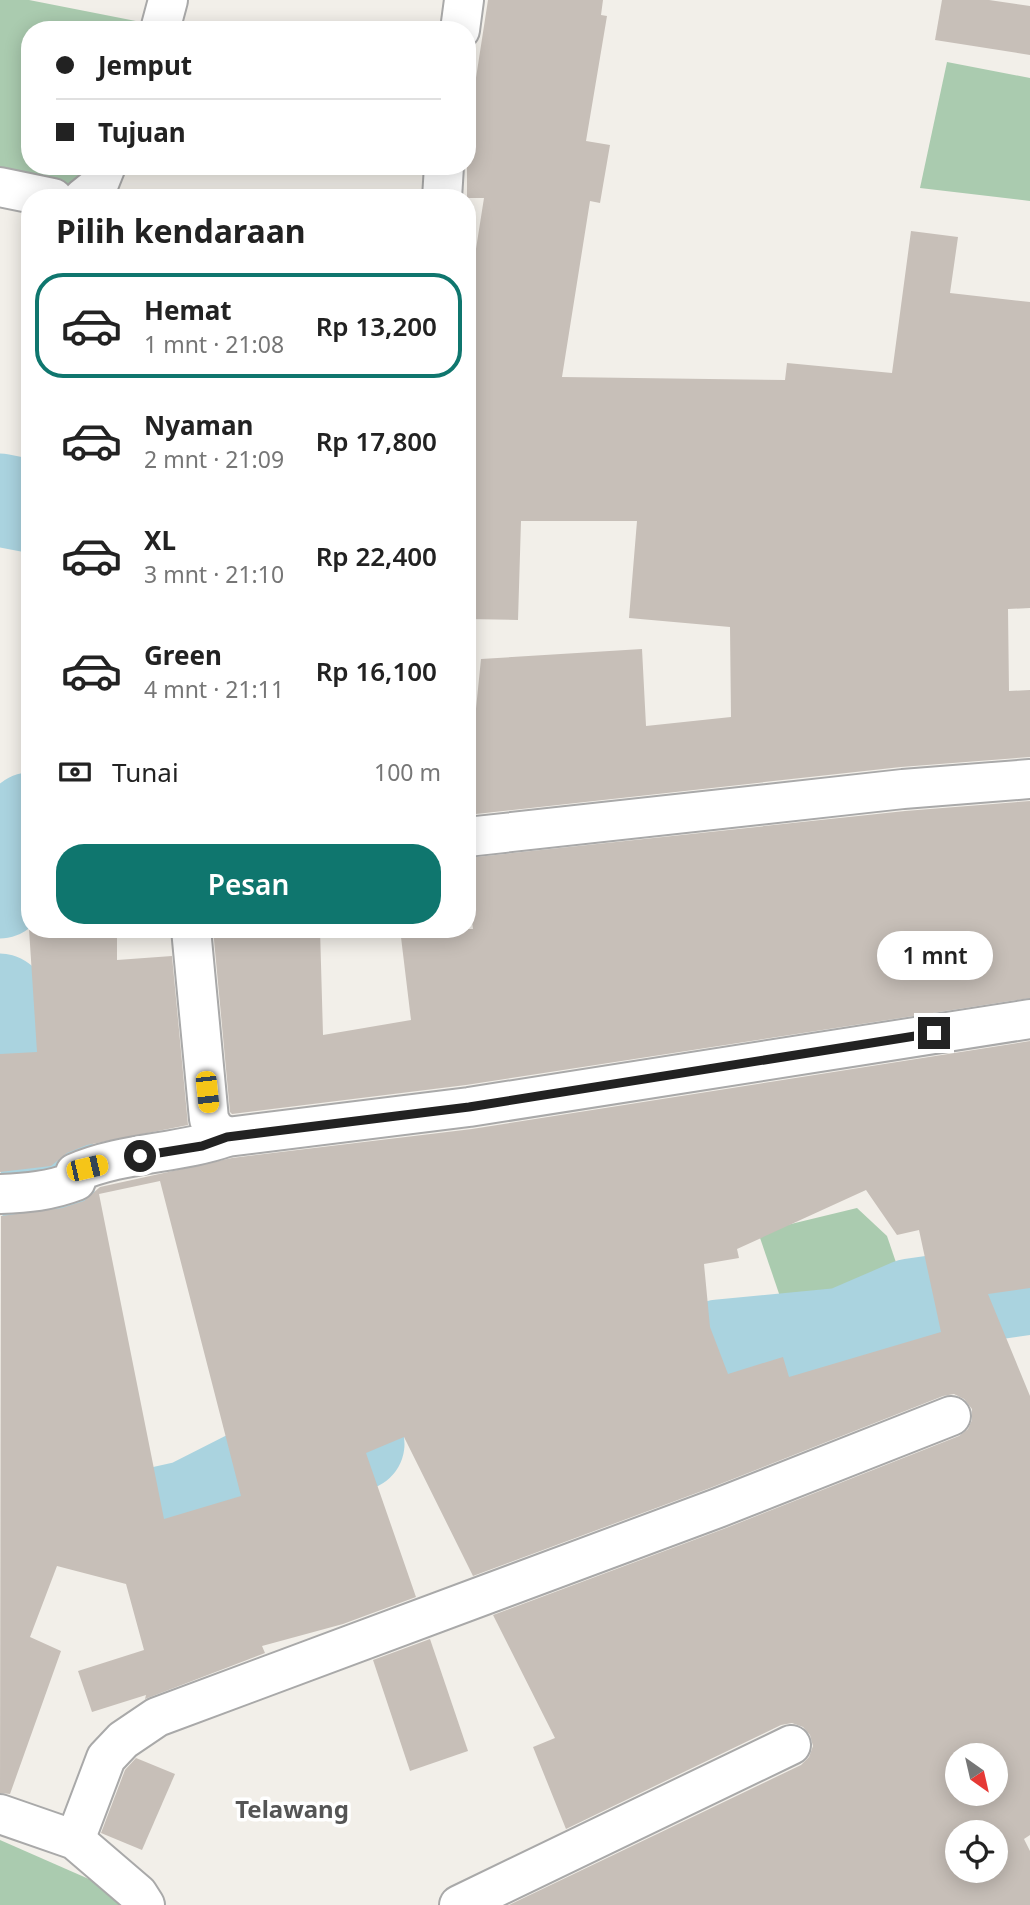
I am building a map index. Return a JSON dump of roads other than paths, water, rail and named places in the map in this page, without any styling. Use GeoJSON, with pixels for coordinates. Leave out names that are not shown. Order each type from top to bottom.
{"type":"FeatureCollection","features":[{"type":"Feature","properties":{"kind":"street"},"geometry":{"type":"LineString","coordinates":[[162,21],[168,0]]}},
{"type":"Feature","properties":{"kind":"street"},"geometry":{"type":"LineString","coordinates":[[461,21],[464,0]]}},
{"type":"Feature","properties":{"kind":"street"},"geometry":{"type":"LineString","coordinates":[[0,187],[21,191]]}},
{"type":"Feature","properties":{"kind":"street"},"geometry":{"type":"LineString","coordinates":[[476,837],[903,789],[1030,779]]}},
{"type":"Feature","properties":{"kind":"street"},"geometry":{"type":"LineString","coordinates":[[192,938],[209,1119],[215,1129],[227,1137]]}},
{"type":"Feature","properties":{"kind":"street"},"geometry":{"type":"LineString","coordinates":[[0,1194],[48,1191],[76,1181],[75,1173],[87,1168],[202,1146],[227,1137],[469,1107],[1030,1019]]}},
{"type":"Feature","properties":{"kind":"street"},"geometry":{"type":"LineString","coordinates":[[75,1840],[106,1758],[123,1740],[157,1717],[718,1508],[951,1416]]}},
{"type":"Feature","properties":{"kind":"street"},"geometry":{"type":"LineString","coordinates":[[459,1905],[791,1745]]}},
{"type":"Feature","properties":{"kind":"street"},"geometry":{"type":"LineString","coordinates":[[0,1814],[75,1840],[138,1894],[145,1905]]}},
{"type":"Feature","properties":{"kind":"waterway"},"geometry":{"type":"LineString","coordinates":[[0,500],[21,504]]}},
{"type":"Feature","properties":{"kind":"waterway"},"geometry":{"type":"LineString","coordinates":[[0,892],[12,875],[21,847]]}},
{"type":"Feature","properties":{"kind":"waterway"},"geometry":{"type":"LineString","coordinates":[[0,1000],[32,1025],[43,1065],[54,1339]]}},
{"type":"Feature","properties":{"kind":"waterway"},"geometry":{"type":"LineString","coordinates":[[594,1380],[719,1346],[844,1334],[911,1305],[1030,1288]]}},
{"type":"Feature","properties":{"kind":"waterway"},"geometry":{"type":"LineString","coordinates":[[52,1465],[76,1488],[134,1519],[188,1507],[259,1471],[358,1444]]}},
{"type":"Feature","properties":{"kind":"district","name":"Telawang"},"geometry":{"type":"Point","coordinates":[292,1810]}}]}
